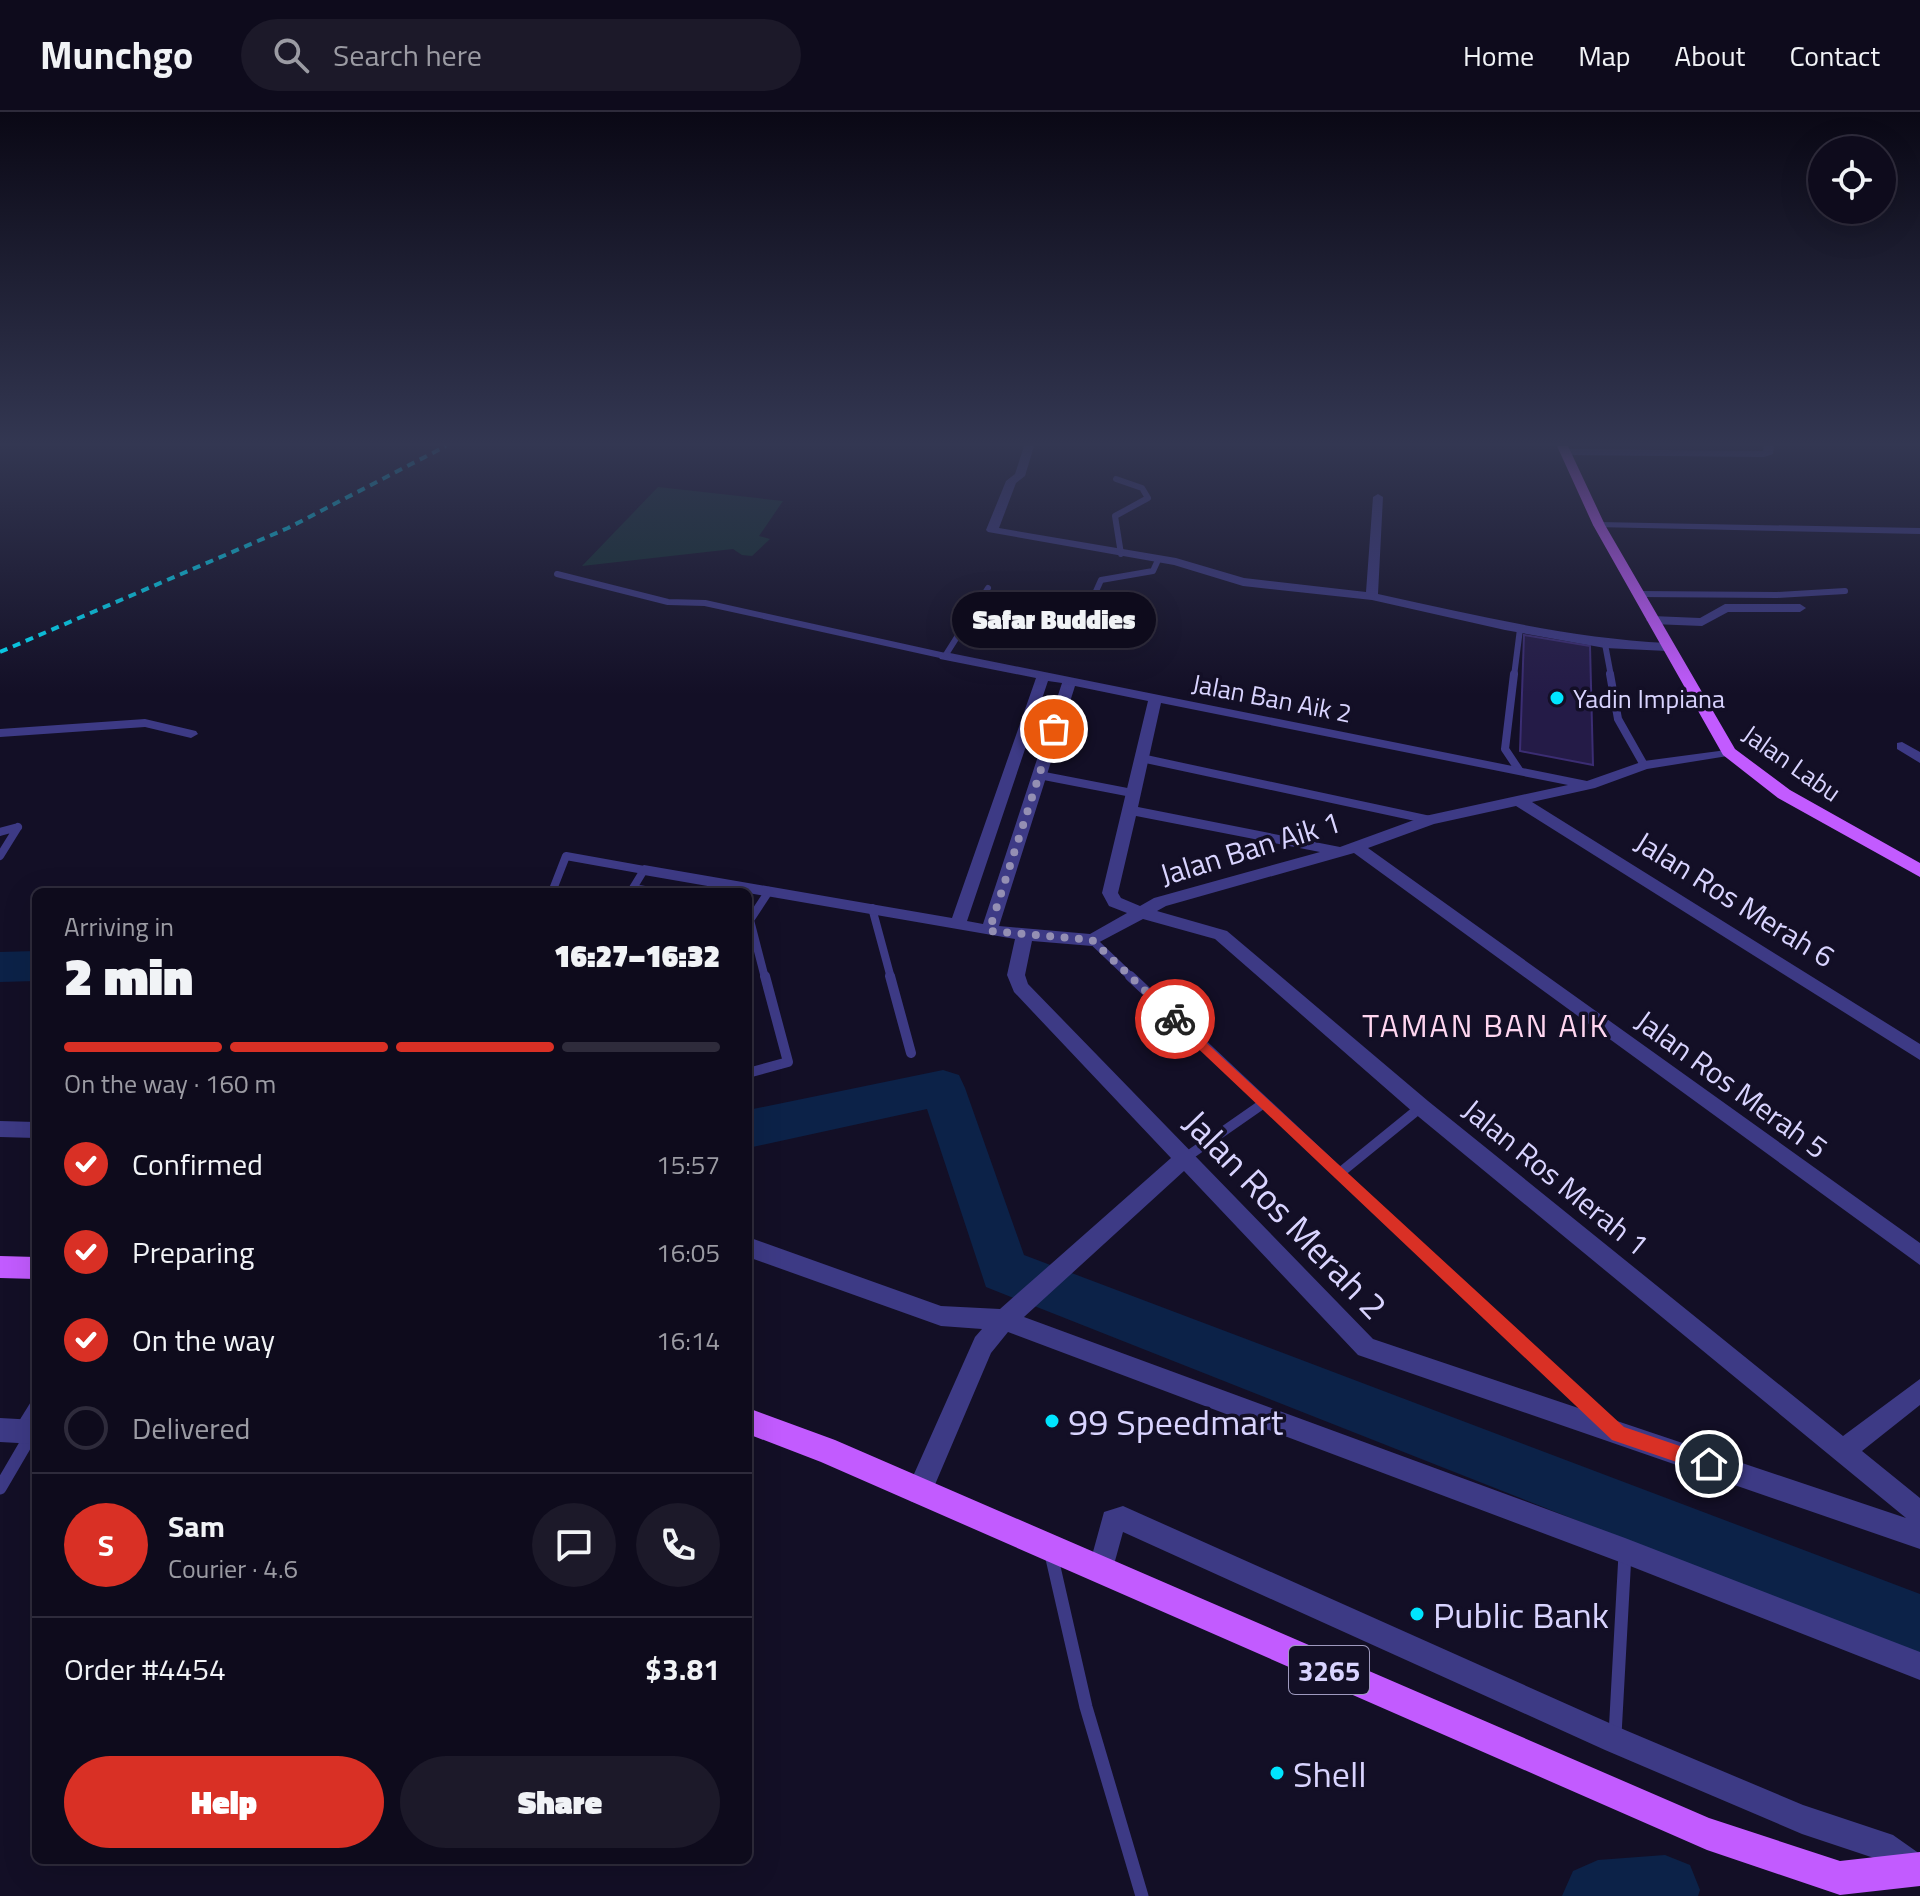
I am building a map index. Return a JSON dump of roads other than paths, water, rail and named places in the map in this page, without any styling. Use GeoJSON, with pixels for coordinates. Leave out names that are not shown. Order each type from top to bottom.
{"type":"FeatureCollection","features":[{"type":"Feature","properties":{"kind":"main road","name":"Jalan Labu"},"geometry":{"type":"LineString","coordinates":[[1601,529],[1729,752],[1784,794],[1918,867]]}},
{"type":"Feature","properties":{"kind":"main road"},"geometry":{"type":"LineString","coordinates":[[0,1267],[32,1268]]}},
{"type":"Feature","properties":{"kind":"main road","name":"3265"},"geometry":{"type":"LineString","coordinates":[[752,1423],[1101,1570],[1707,1834],[1840,1878],[1919,1869]]}},
{"type":"Feature","properties":{"kind":"street"},"geometry":{"type":"LineString","coordinates":[[992,529],[1158,560],[1243,582],[1372,596],[1520,629],[1605,644],[1667,647]]}},
{"type":"Feature","properties":{"kind":"street"},"geometry":{"type":"LineString","coordinates":[[1372,596],[1376,529]]}},
{"type":"Feature","properties":{"kind":"street"},"geometry":{"type":"LineString","coordinates":[[1827,529],[1920,531]]}},
{"type":"Feature","properties":{"kind":"street"},"geometry":{"type":"LineString","coordinates":[[1652,620],[1702,622],[1725,608],[1800,608]]}},
{"type":"Feature","properties":{"kind":"street","name":"Jalan Ban Aik 2"},"geometry":{"type":"LineString","coordinates":[[945,656],[1590,785]]}},
{"type":"Feature","properties":{"kind":"street"},"geometry":{"type":"LineString","coordinates":[[958,924],[1043,676]]}},
{"type":"Feature","properties":{"kind":"street"},"geometry":{"type":"LineString","coordinates":[[989,931],[1069,682]]}},
{"type":"Feature","properties":{"kind":"street"},"geometry":{"type":"LineString","coordinates":[[1155,699],[1129,810],[1348,849]]}},
{"type":"Feature","properties":{"kind":"street"},"geometry":{"type":"LineString","coordinates":[[0,733],[145,723],[191,734]]}},
{"type":"Feature","properties":{"kind":"street"},"geometry":{"type":"LineString","coordinates":[[1902,746],[1920,759]]}},
{"type":"Feature","properties":{"kind":"street","name":"Jalan Ban Aik 1"},"geometry":{"type":"LineString","coordinates":[[1092,940],[1160,902],[1348,849],[1430,820],[1590,785],[1644,765],[1729,752]]}},
{"type":"Feature","properties":{"kind":"street","name":"Jalan Ros Merah 6"},"geometry":{"type":"LineString","coordinates":[[1490,765],[1519,799],[1920,1053]]}},
{"type":"Feature","properties":{"kind":"street","name":"Jalan Ros Merah 1"},"geometry":{"type":"LineString","coordinates":[[1129,810],[1110,893],[1115,902],[1142,913],[1221,935],[1421,1107],[1920,1514]]}},
{"type":"Feature","properties":{"kind":"street","name":"Jalan Ros Merah 5"},"geometry":{"type":"LineString","coordinates":[[1348,849],[1920,1255]]}},
{"type":"Feature","properties":{"kind":"street"},"geometry":{"type":"LineString","coordinates":[[644,870],[751,888]]}},
{"type":"Feature","properties":{"kind":"street"},"geometry":{"type":"LineString","coordinates":[[752,888],[989,931],[1092,940]]}},
{"type":"Feature","properties":{"kind":"street","name":"Jalan Ros Merah 2"},"geometry":{"type":"LineString","coordinates":[[1024,936],[1016,975],[1020,987],[1366,1347],[1920,1536]]}},
{"type":"Feature","properties":{"kind":"street"},"geometry":{"type":"LineString","coordinates":[[0,1129],[32,1130]]}},
{"type":"Feature","properties":{"kind":"street"},"geometry":{"type":"LineString","coordinates":[[919,1492],[983,1345],[1004,1320],[1185,1158]]}},
{"type":"Feature","properties":{"kind":"street"},"geometry":{"type":"LineString","coordinates":[[752,1248],[941,1316],[1004,1320],[1625,1551],[1920,1666]]}},
{"type":"Feature","properties":{"kind":"street"},"geometry":{"type":"LineString","coordinates":[[1844,1450],[1920,1390]]}},
{"type":"Feature","properties":{"kind":"street"},"geometry":{"type":"LineString","coordinates":[[1101,1570],[1108,1530],[1113,1521],[1123,1519],[1615,1740],[1802,1819],[1882,1846],[1919,1869]]}},
{"type":"Feature","properties":{"kind":"lane"},"geometry":{"type":"LineString","coordinates":[[1117,529],[1121,554]]}},
{"type":"Feature","properties":{"kind":"lane"},"geometry":{"type":"LineString","coordinates":[[1088,609],[1101,580],[1153,571],[1158,560]]}},
{"type":"Feature","properties":{"kind":"lane"},"geometry":{"type":"LineString","coordinates":[[557,574],[668,602],[705,603],[945,656],[988,588]]}},
{"type":"Feature","properties":{"kind":"lane"},"geometry":{"type":"LineString","coordinates":[[1637,594],[1777,595],[1845,591]]}},
{"type":"Feature","properties":{"kind":"lane"},"geometry":{"type":"LineString","coordinates":[[1519,770],[1505,749],[1520,629]]}},
{"type":"Feature","properties":{"kind":"lane"},"geometry":{"type":"LineString","coordinates":[[1605,644],[1618,719],[1644,765]]}},
{"type":"Feature","properties":{"kind":"lane"},"geometry":{"type":"LineString","coordinates":[[1141,758],[1430,820]]}},
{"type":"Feature","properties":{"kind":"lane"},"geometry":{"type":"LineString","coordinates":[[1039,775],[1132,793]]}},
{"type":"Feature","properties":{"kind":"lane"},"geometry":{"type":"LineString","coordinates":[[0,832],[18,827],[0,856]]}},
{"type":"Feature","properties":{"kind":"lane"},"geometry":{"type":"LineString","coordinates":[[554,888],[566,856],[644,870],[633,888]]}},
{"type":"Feature","properties":{"kind":"lane"},"geometry":{"type":"LineString","coordinates":[[752,916],[769,891]]}},
{"type":"Feature","properties":{"kind":"lane"},"geometry":{"type":"LineString","coordinates":[[872,908],[911,1053]]}},
{"type":"Feature","properties":{"kind":"lane"},"geometry":{"type":"LineString","coordinates":[[752,931],[788,1062],[752,1072]]}},
{"type":"Feature","properties":{"kind":"lane"},"geometry":{"type":"LineString","coordinates":[[1092,940],[1619,1433]]}},
{"type":"Feature","properties":{"kind":"lane"},"geometry":{"type":"LineString","coordinates":[[1185,1158],[1264,1103]]}},
{"type":"Feature","properties":{"kind":"lane"},"geometry":{"type":"LineString","coordinates":[[1341,1172],[1421,1107]]}},
{"type":"Feature","properties":{"kind":"lane"},"geometry":{"type":"LineString","coordinates":[[0,1488],[32,1413]]}},
{"type":"Feature","properties":{"kind":"lane"},"geometry":{"type":"LineString","coordinates":[[1050,1551],[1086,1707],[1142,1896]]}},
{"type":"Feature","properties":{"kind":"lane"},"geometry":{"type":"LineString","coordinates":[[1615,1740],[1625,1551]]}},
{"type":"Feature","properties":{"kind":"waterway"},"geometry":{"type":"LineString","coordinates":[[0,967],[32,966]]}},
{"type":"Feature","properties":{"kind":"waterway"},"geometry":{"type":"LineString","coordinates":[[752,1128],[943,1088],[1004,1271],[1920,1625]]}},
{"type":"Feature","properties":{"kind":"waterway"},"geometry":{"type":"LineString","coordinates":[[1598,1896],[1665,1890]]}},
{"type":"Feature","properties":{"kind":"railway"},"geometry":{"type":"LineString","coordinates":[[0,652],[285,529]]}},
{"type":"Feature","properties":{"kind":"place","name":"Yadin Impiana"},"geometry":{"type":"Point","coordinates":[1557,698]}},
{"type":"Feature","properties":{"kind":"place","name":"Safar Buddies"},"geometry":{"type":"Point","coordinates":[1054,729]}},
{"type":"Feature","properties":{"kind":"place","name":"99 Speedmart"},"geometry":{"type":"Point","coordinates":[1052,1421]}},
{"type":"Feature","properties":{"kind":"place","name":"Public Bank"},"geometry":{"type":"Point","coordinates":[1417,1614]}},
{"type":"Feature","properties":{"kind":"place","name":"Shell"},"geometry":{"type":"Point","coordinates":[1277,1773]}},
{"type":"Feature","properties":{"kind":"district","name":"TAMAN BAN AIK"},"geometry":{"type":"Point","coordinates":[1486,1025]}}]}
